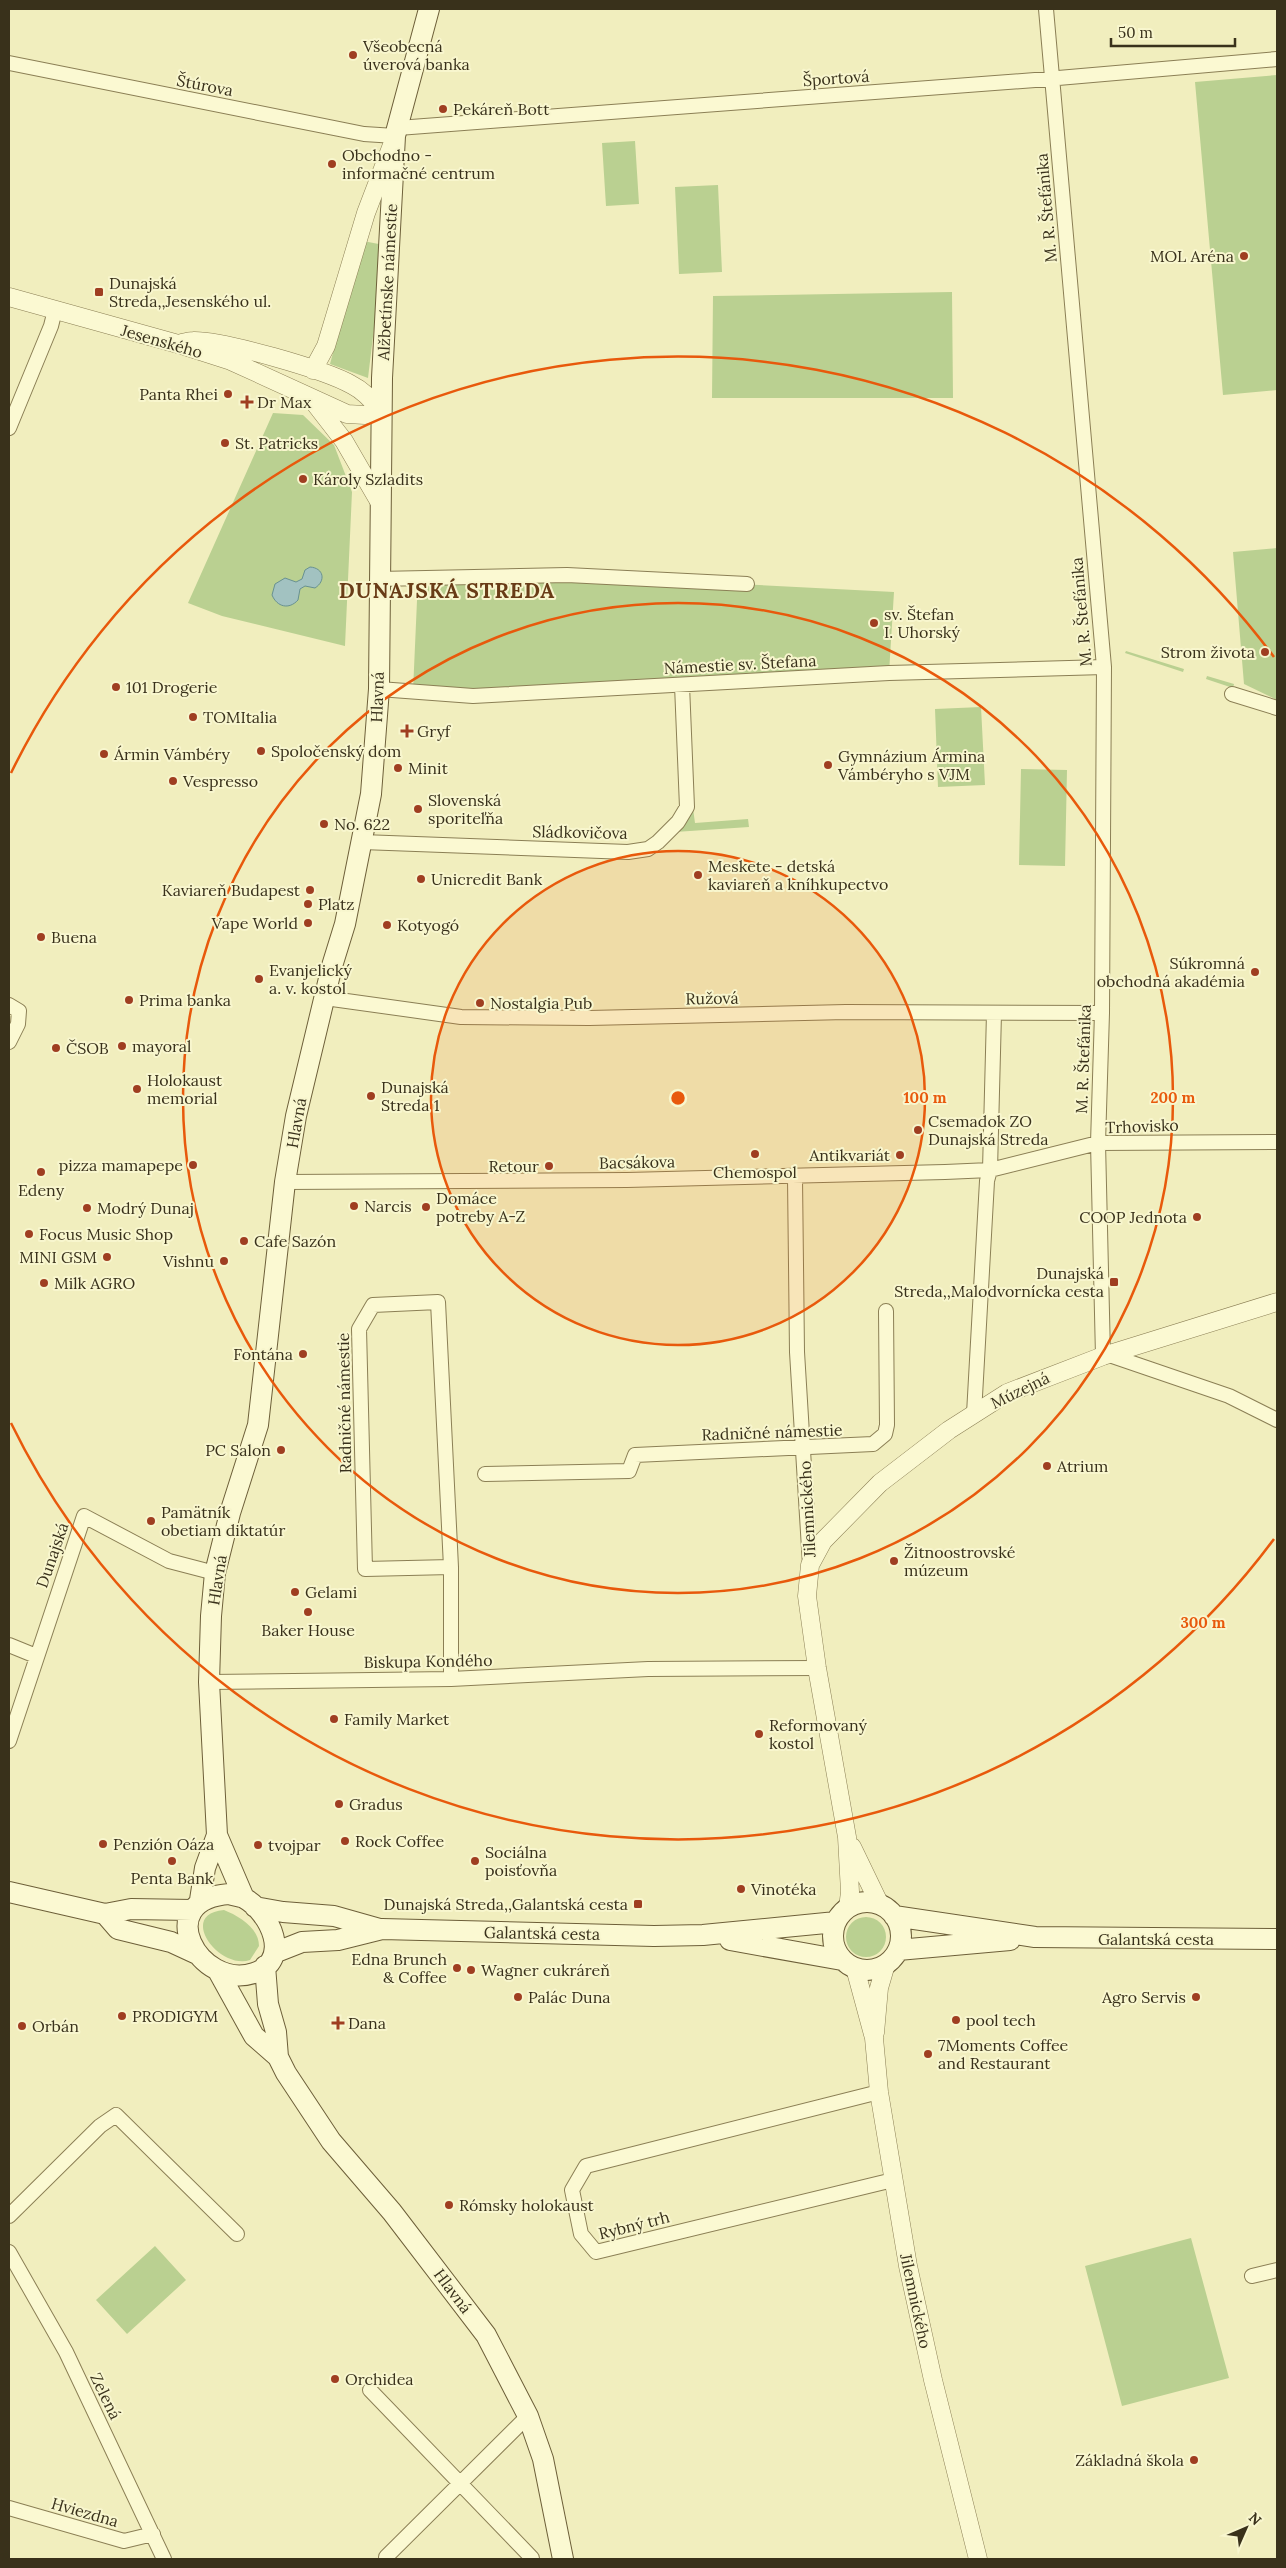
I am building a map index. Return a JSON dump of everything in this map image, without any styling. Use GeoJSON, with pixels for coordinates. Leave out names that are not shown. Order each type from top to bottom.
{"type":"FeatureCollection","features":[{"type":"Feature","properties":{"kind":"main road","name":"Alžbetínske námestie"},"geometry":{"type":"LineString","coordinates":[[380,410],[396,132],[428,9]]}},
{"type":"Feature","properties":{"kind":"main road","name":"Hlavná"},"geometry":{"type":"LineString","coordinates":[[217,1835],[209,1682],[211,1616],[216,1573],[230,1513],[258,1425],[285,1182],[304,1080],[345,924],[371,794],[379,689],[380,410]]}},
{"type":"Feature","properties":{"kind":"main road"},"geometry":{"type":"LineString","coordinates":[[217,1835],[249,1903],[271,1927],[275,1940],[270,1960],[268,2004],[276,2032],[278,2057]]}},
{"type":"Feature","properties":{"kind":"main road"},"geometry":{"type":"LineString","coordinates":[[197,1954],[189,1934],[188,1921],[196,1905],[217,1835]]}},
{"type":"Feature","properties":{"kind":"main road"},"geometry":{"type":"LineString","coordinates":[[9,1892],[105,1914],[131,1909],[196,1905],[215,1895],[229,1894],[249,1903],[283,1912],[334,1916],[382,1929]]}},
{"type":"Feature","properties":{"kind":"main road"},"geometry":{"type":"LineString","coordinates":[[862,1902],[887,1910],[901,1932],[892,1957],[869,1970],[848,1964],[833,1943],[842,1915],[862,1902]]}},
{"type":"Feature","properties":{"kind":"main road","name":"Galantská cesta"},"geometry":{"type":"LineString","coordinates":[[887,1910],[1035,1937]]}},
{"type":"Feature","properties":{"kind":"main road"},"geometry":{"type":"LineString","coordinates":[[105,1914],[118,1929],[171,1942],[197,1954],[218,1970],[230,1975],[245,1976],[302,1942],[338,1940],[382,1929]]}},
{"type":"Feature","properties":{"kind":"main road","name":"Galantská cesta"},"geometry":{"type":"LineString","coordinates":[[382,1929],[654,1936],[703,1935],[842,1915]]}},
{"type":"Feature","properties":{"kind":"main road","name":"Galantská cesta"},"geometry":{"type":"LineString","coordinates":[[703,1935],[848,1964]]}},
{"type":"Feature","properties":{"kind":"main road","name":"Galantská cesta"},"geometry":{"type":"LineString","coordinates":[[892,1957],[1035,1937],[1277,1939]]}},
{"type":"Feature","properties":{"kind":"main road"},"geometry":{"type":"LineString","coordinates":[[218,1970],[254,2036],[278,2057]]}},
{"type":"Feature","properties":{"kind":"main road","name":"Hlavná"},"geometry":{"type":"LineString","coordinates":[[278,2057],[308,2110],[331,2142],[392,2212],[486,2335],[528,2416],[543,2459],[563,2559]]}},
{"type":"Feature","properties":{"kind":"street","name":"M. R. Štefánika"},"geometry":{"type":"LineString","coordinates":[[1046,9],[1104,667],[1102,1013],[1098,1143]]}},
{"type":"Feature","properties":{"kind":"street","name":"Športová"},"geometry":{"type":"LineString","coordinates":[[396,132],[1277,59]]}},
{"type":"Feature","properties":{"kind":"street","name":"Štúrova"},"geometry":{"type":"LineString","coordinates":[[9,63],[364,134],[396,132]]}},
{"type":"Feature","properties":{"kind":"street"},"geometry":{"type":"LineString","coordinates":[[313,370],[326,346],[366,213],[396,132]]}},
{"type":"Feature","properties":{"kind":"street","name":"Jesenského"},"geometry":{"type":"LineString","coordinates":[[9,298],[178,344],[239,365],[347,414],[364,415],[380,410]]}},
{"type":"Feature","properties":{"kind":"street"},"geometry":{"type":"LineString","coordinates":[[9,428],[51,326],[55,310]]}},
{"type":"Feature","properties":{"kind":"street"},"geometry":{"type":"LineString","coordinates":[[178,344],[194,341],[212,344],[248,351],[313,370],[351,384],[372,400],[380,410]]}},
{"type":"Feature","properties":{"kind":"street"},"geometry":{"type":"LineString","coordinates":[[311,399],[344,441],[380,503]]}},
{"type":"Feature","properties":{"kind":"street"},"geometry":{"type":"LineString","coordinates":[[378,580],[567,575],[747,584]]}},
{"type":"Feature","properties":{"kind":"street","name":"Námestie sv. Štefana"},"geometry":{"type":"LineString","coordinates":[[379,689],[473,696],[682,686],[889,673],[1104,667]]}},
{"type":"Feature","properties":{"kind":"street","name":"Sládkovičova"},"geometry":{"type":"LineString","coordinates":[[362,842],[628,852],[648,849],[678,822],[687,807],[682,686]]}},
{"type":"Feature","properties":{"kind":"street"},"geometry":{"type":"LineString","coordinates":[[1232,694],[1277,708]]}},
{"type":"Feature","properties":{"kind":"street","name":"Ružová"},"geometry":{"type":"LineString","coordinates":[[325,998],[461,1017],[589,1018],[836,1012],[1102,1013]]}},
{"type":"Feature","properties":{"kind":"street"},"geometry":{"type":"LineString","coordinates":[[9,1005],[19,1011],[18,1024],[9,1042]]}},
{"type":"Feature","properties":{"kind":"street"},"geometry":{"type":"LineString","coordinates":[[974,1414],[987,1181],[990,1170],[994,1013]]}},
{"type":"Feature","properties":{"kind":"street","name":"Trhovisko"},"geometry":{"type":"LineString","coordinates":[[1106,1355],[1098,1143],[1277,1142]]}},
{"type":"Feature","properties":{"kind":"street","name":"Bacsákova"},"geometry":{"type":"LineString","coordinates":[[285,1182],[795,1178],[990,1170],[1098,1143]]}},
{"type":"Feature","properties":{"kind":"street","name":"Jilemnického"},"geometry":{"type":"LineString","coordinates":[[795,1178],[797,1352],[810,1565],[807,1596],[817,1668],[847,1837],[842,1915]]}},
{"type":"Feature","properties":{"kind":"street","name":"Radničné námestie"},"geometry":{"type":"LineString","coordinates":[[450,1679],[451,1567],[438,1302],[373,1305],[359,1329],[365,1569],[451,1567]]}},
{"type":"Feature","properties":{"kind":"street","name":"Múzejná"},"geometry":{"type":"LineString","coordinates":[[810,1565],[823,1541],[880,1483],[974,1414],[1007,1393],[1106,1355],[1277,1302]]}},
{"type":"Feature","properties":{"kind":"street","name":"Radničné námestie"},"geometry":{"type":"LineString","coordinates":[[485,1474],[629,1471],[635,1455],[866,1445],[879,1440],[884,1434],[887,1425],[886,1311]]}},
{"type":"Feature","properties":{"kind":"street"},"geometry":{"type":"LineString","coordinates":[[1106,1355],[1229,1396],[1277,1420]]}},
{"type":"Feature","properties":{"kind":"street","name":"Dunajská"},"geometry":{"type":"LineString","coordinates":[[9,1741],[84,1516],[169,1561],[216,1573]]}},
{"type":"Feature","properties":{"kind":"street"},"geometry":{"type":"LineString","coordinates":[[9,1645],[36,1656]]}},
{"type":"Feature","properties":{"kind":"street","name":"Biskupa Kondého"},"geometry":{"type":"LineString","coordinates":[[209,1682],[450,1679],[648,1669],[817,1668]]}},
{"type":"Feature","properties":{"kind":"street","name":"Jilemnického"},"geometry":{"type":"LineString","coordinates":[[847,1837],[887,1910]]}},
{"type":"Feature","properties":{"kind":"street","name":"Jilemnického"},"geometry":{"type":"LineString","coordinates":[[892,1957],[879,1988],[874,2038],[879,2092],[908,2266],[933,2380],[978,2559]]}},
{"type":"Feature","properties":{"kind":"street","name":"Jilemnického"},"geometry":{"type":"LineString","coordinates":[[848,1964],[874,2038]]}},
{"type":"Feature","properties":{"kind":"street","name":"Rybný trh"},"geometry":{"type":"LineString","coordinates":[[879,2092],[586,2166],[572,2190],[581,2234],[596,2252],[893,2180]]}},
{"type":"Feature","properties":{"kind":"street"},"geometry":{"type":"LineString","coordinates":[[9,2216],[100,2126],[116,2115],[237,2234]]}},
{"type":"Feature","properties":{"kind":"street","name":"Zelená"},"geometry":{"type":"LineString","coordinates":[[9,2252],[66,2352],[164,2559]]}},
{"type":"Feature","properties":{"kind":"street"},"geometry":{"type":"LineString","coordinates":[[1252,2276],[1277,2270]]}},
{"type":"Feature","properties":{"kind":"street"},"geometry":{"type":"LineString","coordinates":[[370,2390],[532,2558]]}},
{"type":"Feature","properties":{"kind":"street"},"geometry":{"type":"LineString","coordinates":[[386,2557],[459,2482],[528,2416]]}},
{"type":"Feature","properties":{"kind":"street","name":"Hviezdna"},"geometry":{"type":"LineString","coordinates":[[9,2508],[124,2541],[153,2534]]}},
{"type":"Feature","properties":{"kind":"green space","name":"MOL Aréna"},"geometry":{"type":"Polygon","coordinates":[[[1277,75],[1277,390],[1223,395],[1195,82],[1277,75]]]}},
{"type":"Feature","properties":{"kind":"green space"},"geometry":{"type":"Polygon","coordinates":[[[635,141],[639,204],[606,206],[602,143],[635,141]]]}},
{"type":"Feature","properties":{"kind":"green space"},"geometry":{"type":"Polygon","coordinates":[[[718,185],[722,272],[679,274],[675,187],[718,185]]]}},
{"type":"Feature","properties":{"kind":"green space"},"geometry":{"type":"Polygon","coordinates":[[[363,241],[384,245],[368,378],[330,364],[363,241]]]}},
{"type":"Feature","properties":{"kind":"green space"},"geometry":{"type":"Polygon","coordinates":[[[952,292],[953,398],[712,398],[713,296],[952,292]]]}},
{"type":"Feature","properties":{"kind":"green space"},"geometry":{"type":"Polygon","coordinates":[[[273,413],[303,415],[334,445],[352,492],[345,646],[222,616],[188,603],[273,413]]]}},
{"type":"Feature","properties":{"kind":"green space"},"geometry":{"type":"Polygon","coordinates":[[[1277,548],[1277,700],[1244,684],[1233,552],[1277,548]]]}},
{"type":"Feature","properties":{"kind":"green space"},"geometry":{"type":"Polygon","coordinates":[[[567,575],[894,592],[889,673],[682,685],[413,691],[418,578],[567,575]]]}},
{"type":"Feature","properties":{"kind":"green space"},"geometry":{"type":"Polygon","coordinates":[[[1126,651],[1184,669],[1183,672],[1125,653],[1126,651]]]}},
{"type":"Feature","properties":{"kind":"green space"},"geometry":{"type":"Polygon","coordinates":[[[1207,676],[1234,684],[1233,688],[1206,679],[1207,676]]]}},
{"type":"Feature","properties":{"kind":"green space"},"geometry":{"type":"Polygon","coordinates":[[[981,707],[985,785],[938,787],[935,709],[981,707]]]}},
{"type":"Feature","properties":{"kind":"green space"},"geometry":{"type":"Polygon","coordinates":[[[1021,769],[1067,770],[1065,866],[1019,865],[1021,769]]]}},
{"type":"Feature","properties":{"kind":"green space"},"geometry":{"type":"Polygon","coordinates":[[[692,801],[695,823],[748,819],[749,827],[675,832],[692,801]]]}},
{"type":"Feature","properties":{"kind":"green space"},"geometry":{"type":"Polygon","coordinates":[[[224,1910],[242,1919],[256,1934],[259,1946],[250,1960],[238,1961],[226,1957],[216,1950],[208,1940],[203,1930],[204,1921],[210,1914],[224,1910]]]}},
{"type":"Feature","properties":{"kind":"green space"},"geometry":{"type":"Polygon","coordinates":[[[866,1917],[880,1923],[886,1937],[880,1951],[866,1957],[852,1951],[846,1937],[852,1923],[866,1917]]]}},
{"type":"Feature","properties":{"kind":"green space"},"geometry":{"type":"Polygon","coordinates":[[[1191,2238],[1229,2378],[1122,2406],[1085,2266],[1191,2238]]]}},
{"type":"Feature","properties":{"kind":"green space"},"geometry":{"type":"Polygon","coordinates":[[[155,2246],[186,2280],[127,2334],[96,2300],[155,2246]]]}},
{"type":"Feature","properties":{"kind":"water"},"geometry":{"type":"Polygon","coordinates":[[[310,567],[321,572],[322,579],[319,585],[315,588],[305,586],[300,589],[298,600],[291,605],[283,606],[274,599],[272,595],[275,584],[285,578],[296,582],[302,579],[305,570],[310,567]]]}},
{"type":"Feature","properties":{"kind":"place","name":"Všeobecná úverová banka"},"geometry":{"type":"Point","coordinates":[353,55]}},
{"type":"Feature","properties":{"kind":"place","name":"Pekáreň Bott"},"geometry":{"type":"Point","coordinates":[443,109]}},
{"type":"Feature","properties":{"kind":"place","name":"Obchodno - informačné centrum"},"geometry":{"type":"Point","coordinates":[332,164]}},
{"type":"Feature","properties":{"kind":"place","name":"MOL Aréna"},"geometry":{"type":"Point","coordinates":[1244,256]}},
{"type":"Feature","properties":{"kind":"place","name":"Dunajská Streda,,Jesenského ul."},"geometry":{"type":"Point","coordinates":[99,292]}},
{"type":"Feature","properties":{"kind":"place","name":"Panta Rhei"},"geometry":{"type":"Point","coordinates":[228,394]}},
{"type":"Feature","properties":{"kind":"place","name":"Dr Max"},"geometry":{"type":"Point","coordinates":[247,402]}},
{"type":"Feature","properties":{"kind":"place","name":"St. Patricks"},"geometry":{"type":"Point","coordinates":[225,443]}},
{"type":"Feature","properties":{"kind":"place","name":"Károly Szladits"},"geometry":{"type":"Point","coordinates":[303,479]}},
{"type":"Feature","properties":{"kind":"place","name":"sv. Štefan I. Uhorský"},"geometry":{"type":"Point","coordinates":[874,623]}},
{"type":"Feature","properties":{"kind":"place","name":"Strom života"},"geometry":{"type":"Point","coordinates":[1265,652]}},
{"type":"Feature","properties":{"kind":"place","name":"101 Drogerie"},"geometry":{"type":"Point","coordinates":[116,687]}},
{"type":"Feature","properties":{"kind":"place","name":"TOMItalia"},"geometry":{"type":"Point","coordinates":[193,717]}},
{"type":"Feature","properties":{"kind":"place","name":"Gryf"},"geometry":{"type":"Point","coordinates":[407,731]}},
{"type":"Feature","properties":{"kind":"place","name":"Spoločenský dom"},"geometry":{"type":"Point","coordinates":[261,751]}},
{"type":"Feature","properties":{"kind":"place","name":"Ármin Vámbéry"},"geometry":{"type":"Point","coordinates":[104,754]}},
{"type":"Feature","properties":{"kind":"place","name":"Gymnázium Ármina Vámbéryho s VJM"},"geometry":{"type":"Point","coordinates":[828,765]}},
{"type":"Feature","properties":{"kind":"place","name":"Minit"},"geometry":{"type":"Point","coordinates":[398,768]}},
{"type":"Feature","properties":{"kind":"place","name":"Vespresso"},"geometry":{"type":"Point","coordinates":[173,781]}},
{"type":"Feature","properties":{"kind":"place","name":"Slovenská sporiteľňa"},"geometry":{"type":"Point","coordinates":[418,809]}},
{"type":"Feature","properties":{"kind":"place","name":"No. 622"},"geometry":{"type":"Point","coordinates":[324,824]}},
{"type":"Feature","properties":{"kind":"place","name":"Meskete - detská kaviareň a kníhkupectvo"},"geometry":{"type":"Point","coordinates":[698,875]}},
{"type":"Feature","properties":{"kind":"place","name":"Unicredit Bank"},"geometry":{"type":"Point","coordinates":[421,879]}},
{"type":"Feature","properties":{"kind":"place","name":"Kaviareň Budapest"},"geometry":{"type":"Point","coordinates":[310,890]}},
{"type":"Feature","properties":{"kind":"place","name":"Platz"},"geometry":{"type":"Point","coordinates":[308,904]}},
{"type":"Feature","properties":{"kind":"place","name":"Vape World"},"geometry":{"type":"Point","coordinates":[308,923]}},
{"type":"Feature","properties":{"kind":"place","name":"Kotyogó"},"geometry":{"type":"Point","coordinates":[387,925]}},
{"type":"Feature","properties":{"kind":"place","name":"Buena"},"geometry":{"type":"Point","coordinates":[41,937]}},
{"type":"Feature","properties":{"kind":"place","name":"Súkromná obchodná akadémia"},"geometry":{"type":"Point","coordinates":[1255,972]}},
{"type":"Feature","properties":{"kind":"place","name":"Evanjelický a. v. kostol"},"geometry":{"type":"Point","coordinates":[259,979]}},
{"type":"Feature","properties":{"kind":"place","name":"Prima banka"},"geometry":{"type":"Point","coordinates":[129,1000]}},
{"type":"Feature","properties":{"kind":"place","name":"Nostalgia Pub"},"geometry":{"type":"Point","coordinates":[480,1003]}},
{"type":"Feature","properties":{"kind":"place","name":"mayoral"},"geometry":{"type":"Point","coordinates":[122,1046]}},
{"type":"Feature","properties":{"kind":"place","name":"ČSOB"},"geometry":{"type":"Point","coordinates":[56,1048]}},
{"type":"Feature","properties":{"kind":"place","name":"Holokaust memorial"},"geometry":{"type":"Point","coordinates":[137,1089]}},
{"type":"Feature","properties":{"kind":"place","name":"Dunajská Streda 1"},"geometry":{"type":"Point","coordinates":[371,1096]}},
{"type":"Feature","properties":{"kind":"place","name":"Csemadok ZO Dunajská Streda"},"geometry":{"type":"Point","coordinates":[918,1130]}},
{"type":"Feature","properties":{"kind":"place","name":"Chemospol"},"geometry":{"type":"Point","coordinates":[755,1154]}},
{"type":"Feature","properties":{"kind":"place","name":"Antikvariát"},"geometry":{"type":"Point","coordinates":[900,1155]}},
{"type":"Feature","properties":{"kind":"place","name":"pizza mamapepe"},"geometry":{"type":"Point","coordinates":[193,1165]}},
{"type":"Feature","properties":{"kind":"place","name":"Retour"},"geometry":{"type":"Point","coordinates":[549,1166]}},
{"type":"Feature","properties":{"kind":"place","name":"Edeny"},"geometry":{"type":"Point","coordinates":[41,1172]}},
{"type":"Feature","properties":{"kind":"place","name":"Narcis"},"geometry":{"type":"Point","coordinates":[354,1206]}},
{"type":"Feature","properties":{"kind":"place","name":"Domáce potreby A-Z"},"geometry":{"type":"Point","coordinates":[426,1207]}},
{"type":"Feature","properties":{"kind":"place","name":"Modrý Dunaj"},"geometry":{"type":"Point","coordinates":[87,1208]}},
{"type":"Feature","properties":{"kind":"place","name":"COOP Jednota"},"geometry":{"type":"Point","coordinates":[1197,1217]}},
{"type":"Feature","properties":{"kind":"place","name":"Focus Music Shop"},"geometry":{"type":"Point","coordinates":[29,1234]}},
{"type":"Feature","properties":{"kind":"place","name":"Cafe Sazón"},"geometry":{"type":"Point","coordinates":[244,1241]}},
{"type":"Feature","properties":{"kind":"place","name":"MINI GSM"},"geometry":{"type":"Point","coordinates":[107,1257]}},
{"type":"Feature","properties":{"kind":"place","name":"Vishnu"},"geometry":{"type":"Point","coordinates":[224,1261]}},
{"type":"Feature","properties":{"kind":"place","name":"Dunajská Streda,,Malodvornícka cesta"},"geometry":{"type":"Point","coordinates":[1114,1282]}},
{"type":"Feature","properties":{"kind":"place","name":"Milk AGRO"},"geometry":{"type":"Point","coordinates":[44,1283]}},
{"type":"Feature","properties":{"kind":"place","name":"Fontána"},"geometry":{"type":"Point","coordinates":[303,1354]}},
{"type":"Feature","properties":{"kind":"place","name":"PC Salon"},"geometry":{"type":"Point","coordinates":[281,1450]}},
{"type":"Feature","properties":{"kind":"place","name":"Atrium"},"geometry":{"type":"Point","coordinates":[1047,1466]}},
{"type":"Feature","properties":{"kind":"place","name":"Pamätník obetiam diktatúr"},"geometry":{"type":"Point","coordinates":[151,1521]}},
{"type":"Feature","properties":{"kind":"place","name":"Žitnoostrovské múzeum"},"geometry":{"type":"Point","coordinates":[894,1561]}},
{"type":"Feature","properties":{"kind":"place","name":"Gelami"},"geometry":{"type":"Point","coordinates":[295,1592]}},
{"type":"Feature","properties":{"kind":"place","name":"Baker House"},"geometry":{"type":"Point","coordinates":[308,1612]}},
{"type":"Feature","properties":{"kind":"place","name":"Family Market"},"geometry":{"type":"Point","coordinates":[334,1719]}},
{"type":"Feature","properties":{"kind":"place","name":"Reformovaný kostol"},"geometry":{"type":"Point","coordinates":[759,1734]}},
{"type":"Feature","properties":{"kind":"place","name":"Gradus"},"geometry":{"type":"Point","coordinates":[339,1804]}},
{"type":"Feature","properties":{"kind":"place","name":"Rock Coffee"},"geometry":{"type":"Point","coordinates":[345,1841]}},
{"type":"Feature","properties":{"kind":"place","name":"Penzión Oáza"},"geometry":{"type":"Point","coordinates":[103,1844]}},
{"type":"Feature","properties":{"kind":"place","name":"tvojpar"},"geometry":{"type":"Point","coordinates":[258,1845]}},
{"type":"Feature","properties":{"kind":"place","name":"Penta Bank"},"geometry":{"type":"Point","coordinates":[172,1861]}},
{"type":"Feature","properties":{"kind":"place","name":"Sociálna poisťovňa"},"geometry":{"type":"Point","coordinates":[475,1861]}},
{"type":"Feature","properties":{"kind":"place","name":"Vinotéka"},"geometry":{"type":"Point","coordinates":[741,1889]}},
{"type":"Feature","properties":{"kind":"place","name":"Dunajská Streda,,Galantská cesta"},"geometry":{"type":"Point","coordinates":[638,1904]}},
{"type":"Feature","properties":{"kind":"place","name":"Edna Brunch & Coffee"},"geometry":{"type":"Point","coordinates":[457,1968]}},
{"type":"Feature","properties":{"kind":"place","name":"Wagner cukráreň"},"geometry":{"type":"Point","coordinates":[471,1970]}},
{"type":"Feature","properties":{"kind":"place","name":"Palác Duna"},"geometry":{"type":"Point","coordinates":[518,1997]}},
{"type":"Feature","properties":{"kind":"place","name":"Agro Servis"},"geometry":{"type":"Point","coordinates":[1196,1997]}},
{"type":"Feature","properties":{"kind":"place","name":"PRODIGYM"},"geometry":{"type":"Point","coordinates":[122,2016]}},
{"type":"Feature","properties":{"kind":"place","name":"pool tech"},"geometry":{"type":"Point","coordinates":[956,2020]}},
{"type":"Feature","properties":{"kind":"place","name":"Dana"},"geometry":{"type":"Point","coordinates":[338,2023]}},
{"type":"Feature","properties":{"kind":"place","name":"Orbán"},"geometry":{"type":"Point","coordinates":[22,2026]}},
{"type":"Feature","properties":{"kind":"place","name":"7Moments Coffee and Restaurant"},"geometry":{"type":"Point","coordinates":[928,2054]}},
{"type":"Feature","properties":{"kind":"place","name":"Rómsky holokaust"},"geometry":{"type":"Point","coordinates":[449,2205]}},
{"type":"Feature","properties":{"kind":"place","name":"Orchidea"},"geometry":{"type":"Point","coordinates":[335,2379]}},
{"type":"Feature","properties":{"kind":"place","name":"Základná škola"},"geometry":{"type":"Point","coordinates":[1194,2460]}},
{"type":"Feature","properties":{"kind":"district","name":"DUNAJSKÁ STREDA"},"geometry":{"type":"Point","coordinates":[447,590]}}]}
